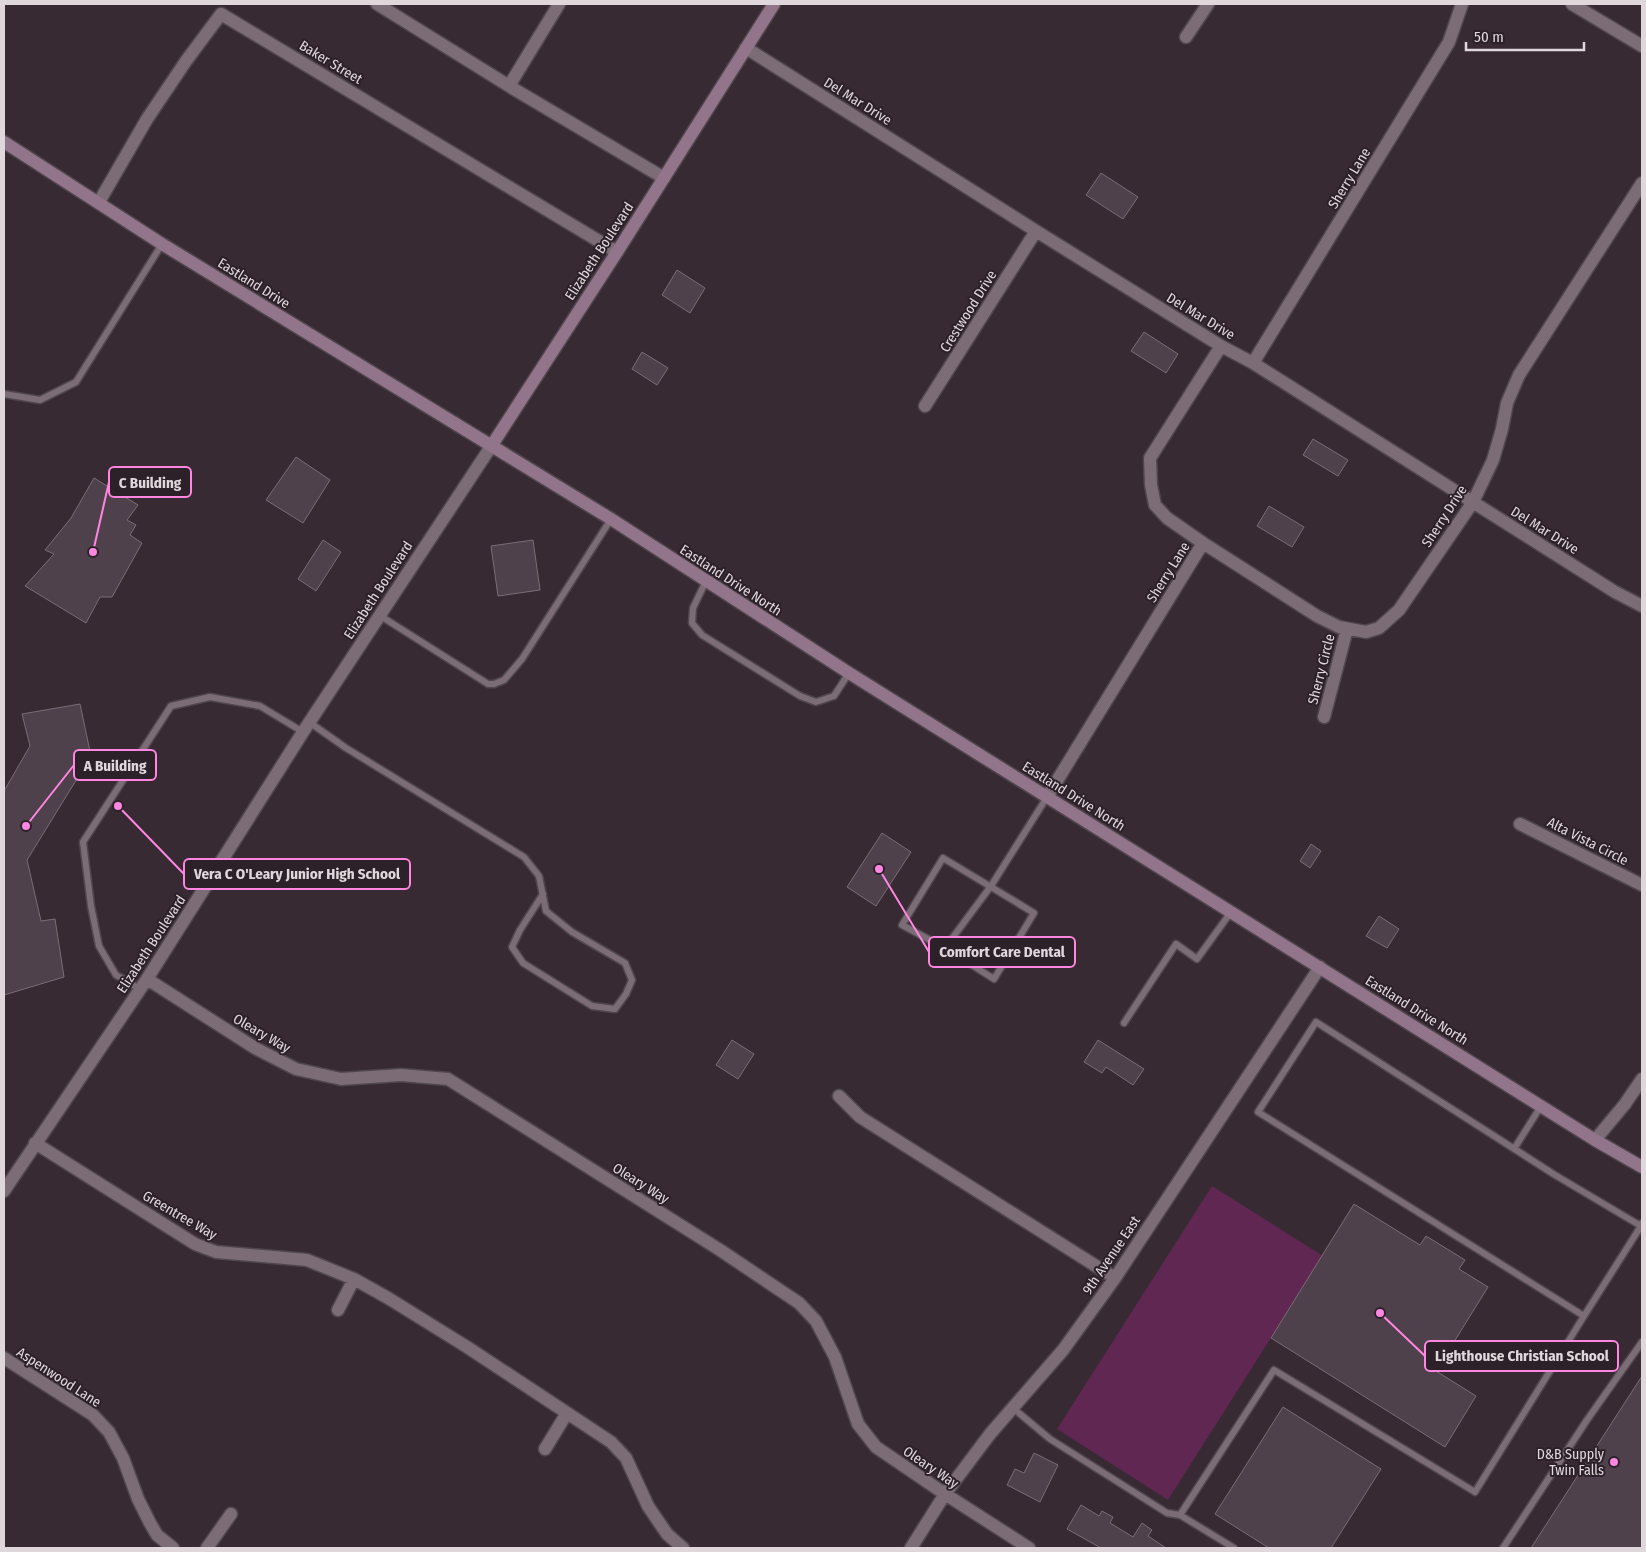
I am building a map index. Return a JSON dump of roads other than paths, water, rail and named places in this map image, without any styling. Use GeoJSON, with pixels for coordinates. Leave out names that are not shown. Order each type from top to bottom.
{"type":"FeatureCollection","features":[{"type":"Feature","properties":{"kind":"main road","name":"Elizabeth Boulevard"},"geometry":{"type":"LineString","coordinates":[[492,445],[774,4]]}},
{"type":"Feature","properties":{"kind":"main road","name":"Eastland Drive"},"geometry":{"type":"LineString","coordinates":[[4,142],[162,244],[492,445]]}},
{"type":"Feature","properties":{"kind":"main road","name":"Eastland Drive North"},"geometry":{"type":"LineString","coordinates":[[492,445],[611,519],[849,673],[1541,1106],[1642,1167]]}},
{"type":"Feature","properties":{"kind":"street"},"geometry":{"type":"LineString","coordinates":[[377,4],[509,86],[664,178]]}},
{"type":"Feature","properties":{"kind":"street"},"geometry":{"type":"LineString","coordinates":[[509,86],[560,4]]}},
{"type":"Feature","properties":{"kind":"street"},"geometry":{"type":"LineString","coordinates":[[1186,36],[1208,4]]}},
{"type":"Feature","properties":{"kind":"street","name":"Sherry Lane"},"geometry":{"type":"LineString","coordinates":[[1253,363],[1449,42],[1462,4]]}},
{"type":"Feature","properties":{"kind":"street"},"geometry":{"type":"LineString","coordinates":[[1572,4],[1642,46]]}},
{"type":"Feature","properties":{"kind":"street","name":"Baker Street"},"geometry":{"type":"LineString","coordinates":[[99,202],[148,119],[186,61],[221,14],[617,252]]}},
{"type":"Feature","properties":{"kind":"street","name":"Del Mar Drive"},"geometry":{"type":"LineString","coordinates":[[746,48],[1221,346],[1253,363],[1615,592],[1642,606]]}},
{"type":"Feature","properties":{"kind":"street","name":"Sherry Drive"},"geometry":{"type":"LineString","coordinates":[[1203,543],[1317,616],[1339,627],[1366,632],[1379,628],[1399,610],[1474,502],[1493,460],[1507,403],[1519,375],[1642,183]]}},
{"type":"Feature","properties":{"kind":"street","name":"Crestwood Drive"},"geometry":{"type":"LineString","coordinates":[[925,406],[1036,231]]}},
{"type":"Feature","properties":{"kind":"street","name":"Sherry Lane"},"geometry":{"type":"LineString","coordinates":[[1047,797],[1203,543],[1167,518],[1155,505],[1150,484],[1150,458],[1221,346]]}},
{"type":"Feature","properties":{"kind":"street","name":"Elizabeth Boulevard"},"geometry":{"type":"LineString","coordinates":[[4,1191],[144,984],[306,727],[492,445]]}},
{"type":"Feature","properties":{"kind":"street","name":"Sherry Circle"},"geometry":{"type":"LineString","coordinates":[[1324,717],[1347,629]]}},
{"type":"Feature","properties":{"kind":"street","name":"Alta Vista Circle"},"geometry":{"type":"LineString","coordinates":[[1520,824],[1642,886]]}},
{"type":"Feature","properties":{"kind":"street","name":"9th Avenue East"},"geometry":{"type":"LineString","coordinates":[[911,1548],[945,1494],[990,1434],[1063,1350],[1115,1278],[1320,967]]}},
{"type":"Feature","properties":{"kind":"street","name":"Oleary Way"},"geometry":{"type":"LineString","coordinates":[[144,984],[255,1048],[296,1069],[341,1079],[401,1075],[448,1079],[720,1250],[799,1303],[816,1321],[835,1357],[858,1424],[876,1447],[1029,1548]]}},
{"type":"Feature","properties":{"kind":"street"},"geometry":{"type":"LineString","coordinates":[[1596,1140],[1642,1079]]}},
{"type":"Feature","properties":{"kind":"street"},"geometry":{"type":"LineString","coordinates":[[840,1096],[860,1117],[1115,1278]]}},
{"type":"Feature","properties":{"kind":"street","name":"Greentree Way"},"geometry":{"type":"LineString","coordinates":[[35,1143],[195,1244],[216,1252],[308,1260],[354,1279],[468,1347],[611,1442],[626,1458],[648,1506],[667,1534],[684,1548]]}},
{"type":"Feature","properties":{"kind":"street"},"geometry":{"type":"LineString","coordinates":[[338,1310],[354,1279]]}},
{"type":"Feature","properties":{"kind":"street","name":"Aspenwood Lane"},"geometry":{"type":"LineString","coordinates":[[4,1358],[93,1415],[109,1432],[123,1458],[150,1523],[158,1535],[173,1548]]}},
{"type":"Feature","properties":{"kind":"street"},"geometry":{"type":"LineString","coordinates":[[545,1449],[568,1413]]}},
{"type":"Feature","properties":{"kind":"street"},"geometry":{"type":"LineString","coordinates":[[207,1548],[231,1514]]}},
{"type":"Feature","properties":{"kind":"lane"},"geometry":{"type":"LineString","coordinates":[[4,394],[40,400],[76,382],[162,244]]}},
{"type":"Feature","properties":{"kind":"lane"},"geometry":{"type":"LineString","coordinates":[[379,615],[488,684],[504,680],[522,659],[611,519]]}},
{"type":"Feature","properties":{"kind":"lane"},"geometry":{"type":"LineString","coordinates":[[706,581],[693,608],[692,623],[702,635],[800,696],[816,702],[834,696],[849,673]]}},
{"type":"Feature","properties":{"kind":"lane"},"geometry":{"type":"LineString","coordinates":[[144,984],[116,975],[99,946],[91,906],[83,842],[171,706],[210,697],[260,706],[306,727],[346,748],[524,857],[539,876],[543,894],[546,911],[572,932],[625,964],[632,980],[626,994],[615,1009],[592,1006],[523,963],[512,946],[543,894]]}},
{"type":"Feature","properties":{"kind":"lane"},"geometry":{"type":"LineString","coordinates":[[945,948],[991,886],[1047,797]]}},
{"type":"Feature","properties":{"kind":"lane"},"geometry":{"type":"LineString","coordinates":[[943,858],[1034,913],[994,979],[945,948],[902,924],[943,858]]}},
{"type":"Feature","properties":{"kind":"lane"},"geometry":{"type":"LineString","coordinates":[[1124,1023],[1176,944],[1197,959],[1232,912]]}},
{"type":"Feature","properties":{"kind":"lane"},"geometry":{"type":"LineString","coordinates":[[1180,1514],[1274,1370],[1475,1492],[1642,1226],[1514,1149],[1316,1022],[1258,1112],[1584,1316]]}},
{"type":"Feature","properties":{"kind":"lane"},"geometry":{"type":"LineString","coordinates":[[1514,1149],[1541,1106]]}},
{"type":"Feature","properties":{"kind":"lane"},"geometry":{"type":"LineString","coordinates":[[1503,1548],[1587,1420],[1642,1342]]}},
{"type":"Feature","properties":{"kind":"lane"},"geometry":{"type":"LineString","coordinates":[[1013,1408],[1050,1439],[1108,1476],[1167,1513],[1180,1514],[1234,1548]]}},
{"type":"Feature","properties":{"kind":"place","name":"C Building"},"geometry":{"type":"Point","coordinates":[93,552]}},
{"type":"Feature","properties":{"kind":"place","name":"Vera C O'Leary Junior High School"},"geometry":{"type":"Point","coordinates":[118,806]}},
{"type":"Feature","properties":{"kind":"place","name":"A Building"},"geometry":{"type":"Point","coordinates":[26,826]}},
{"type":"Feature","properties":{"kind":"place","name":"Comfort Care Dental"},"geometry":{"type":"Point","coordinates":[879,869]}},
{"type":"Feature","properties":{"kind":"place","name":"Lighthouse Christian School"},"geometry":{"type":"Point","coordinates":[1380,1313]}},
{"type":"Feature","properties":{"kind":"place","name":"D&B Supply Twin Falls"},"geometry":{"type":"Point","coordinates":[1614,1462]}}]}
